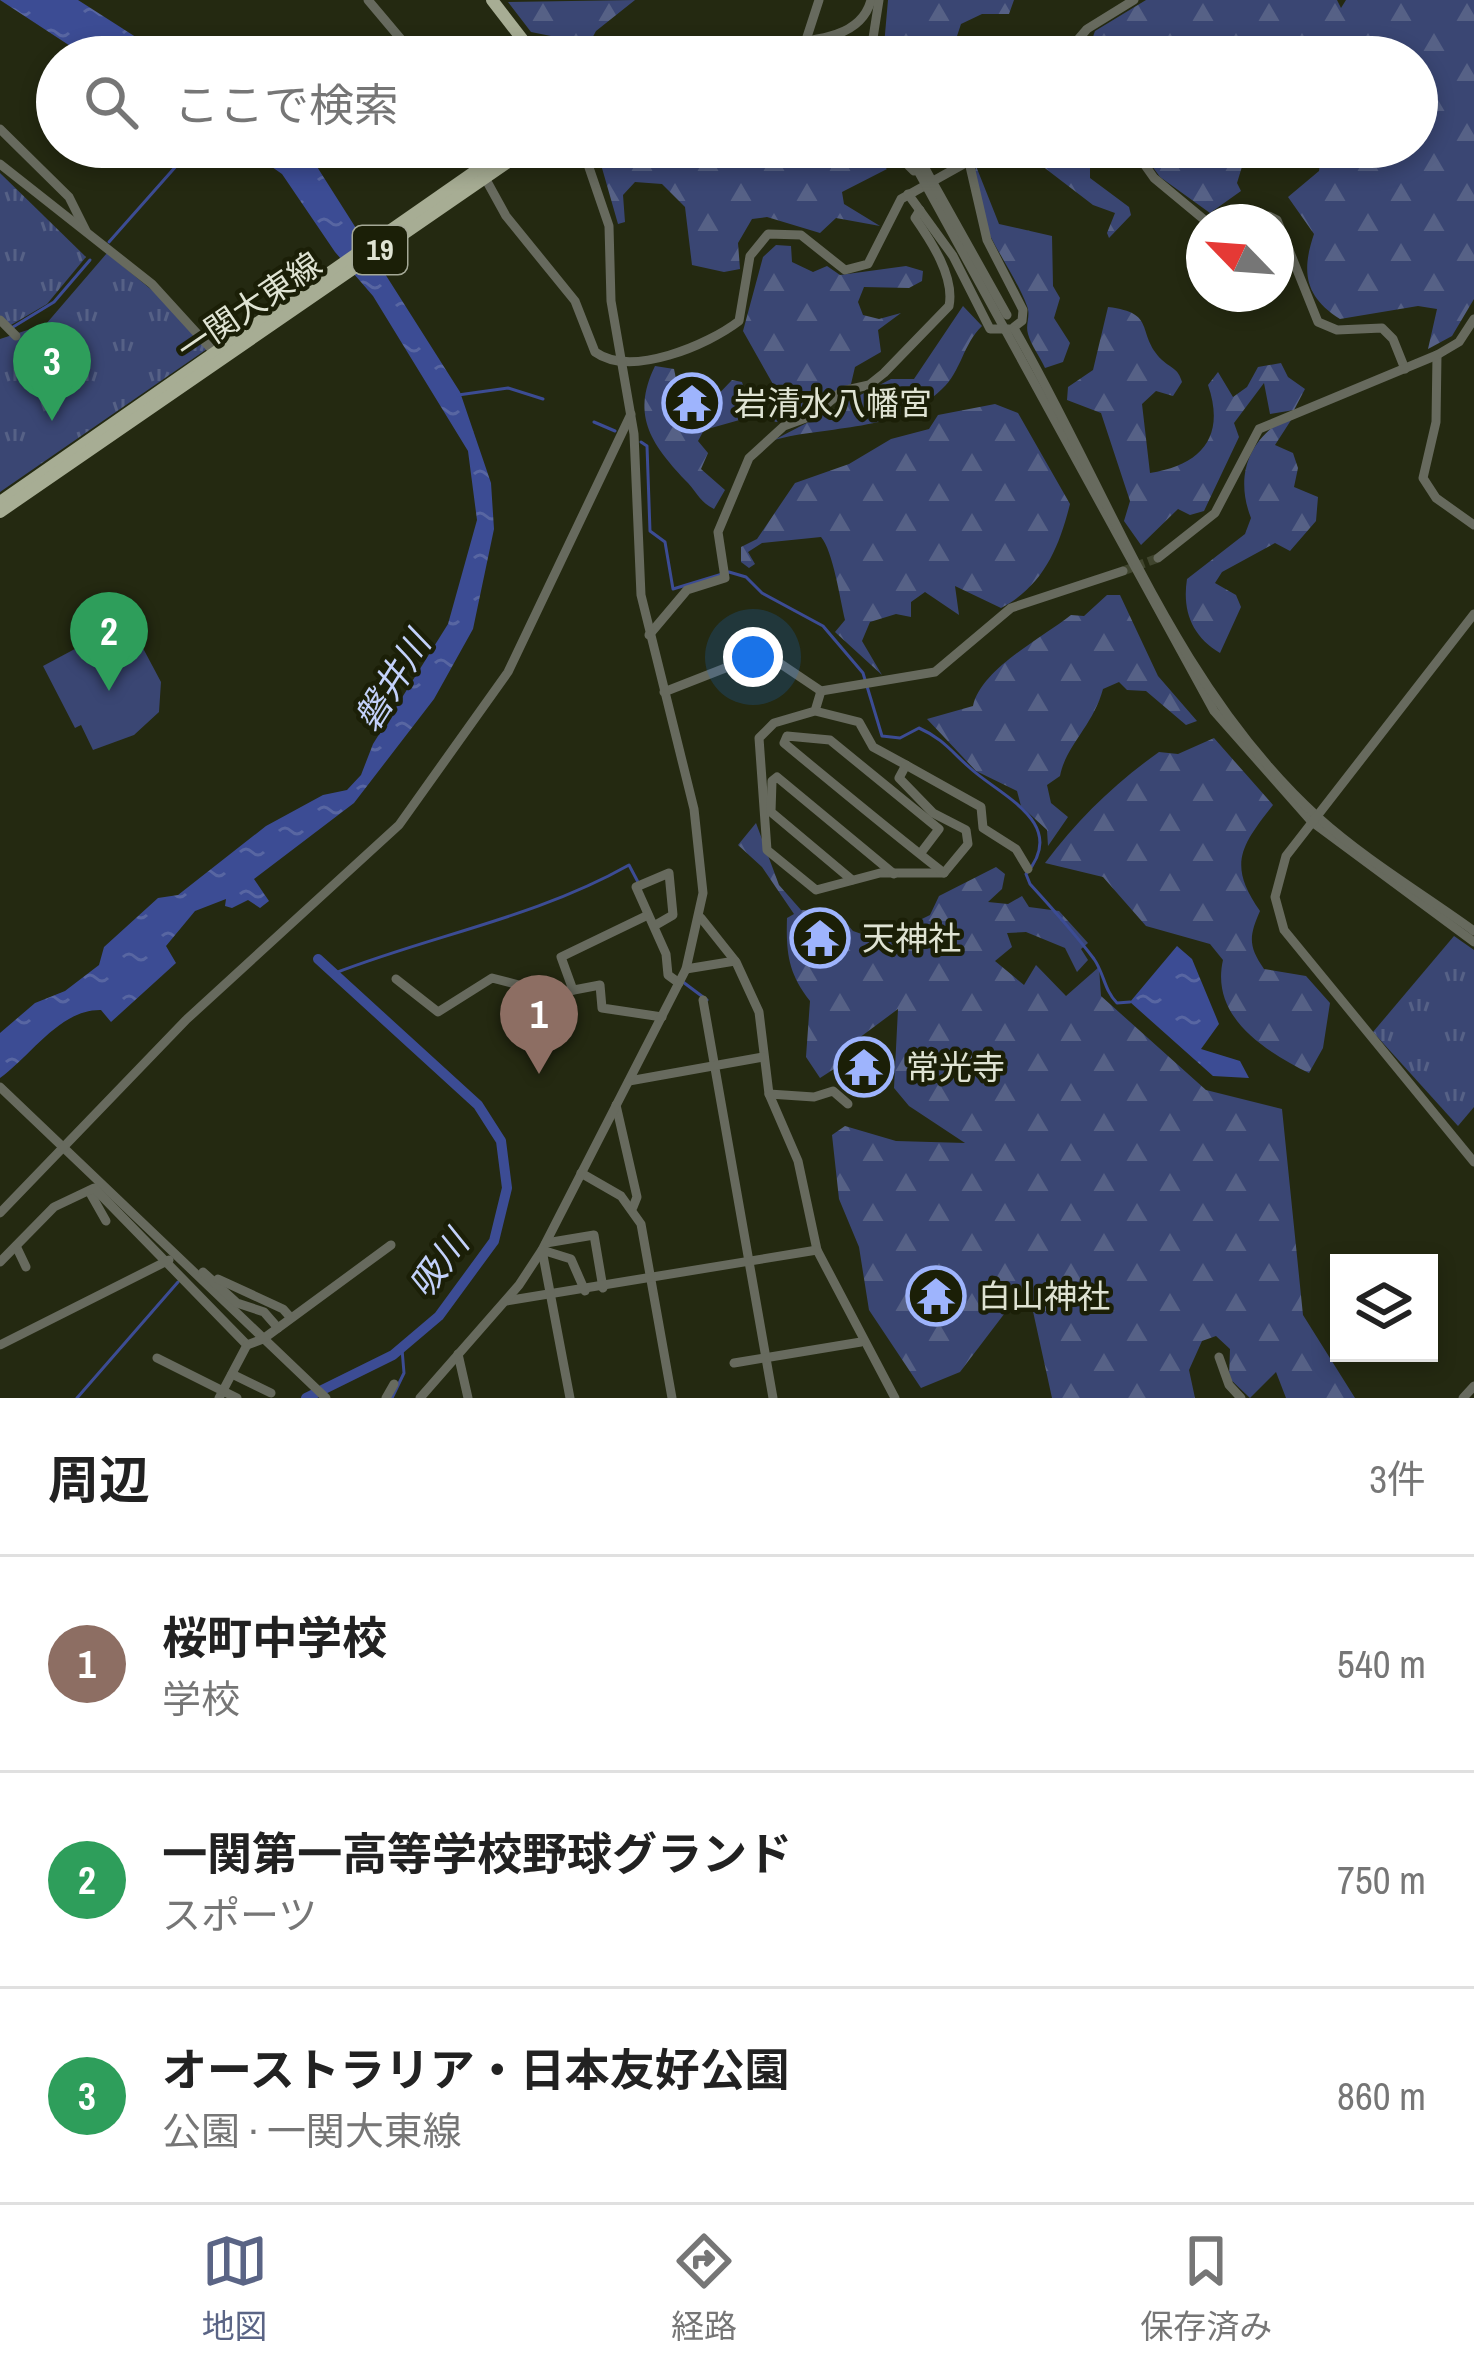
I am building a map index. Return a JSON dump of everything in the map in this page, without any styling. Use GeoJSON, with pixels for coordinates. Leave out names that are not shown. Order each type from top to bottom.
{"type":"FeatureCollection","features":[{"type":"Feature","properties":{"kind":"main road"},"geometry":{"type":"LineString","coordinates":[[492,0],[520,36]]}},
{"type":"Feature","properties":{"kind":"main road","name":"一関大東線"},"geometry":{"type":"LineString","coordinates":[[0,512],[480,168]]}},
{"type":"Feature","properties":{"kind":"main road","name":"一関大東線"},"geometry":{"type":"LineString","coordinates":[[0,502],[498,168]]}},
{"type":"Feature","properties":{"kind":"street"},"geometry":{"type":"LineString","coordinates":[[368,0],[398,36]]}},
{"type":"Feature","properties":{"kind":"street"},"geometry":{"type":"LineString","coordinates":[[805,36],[816,0]]}},
{"type":"Feature","properties":{"kind":"street"},"geometry":{"type":"LineString","coordinates":[[815,36],[846,32],[875,0]]}},
{"type":"Feature","properties":{"kind":"street"},"geometry":{"type":"LineString","coordinates":[[872,36],[875,0]]}},
{"type":"Feature","properties":{"kind":"street"},"geometry":{"type":"LineString","coordinates":[[1081,36],[1134,0]]}},
{"type":"Feature","properties":{"kind":"street"},"geometry":{"type":"LineString","coordinates":[[0,129],[36,164]]}},
{"type":"Feature","properties":{"kind":"street"},"geometry":{"type":"LineString","coordinates":[[0,164],[152,284],[223,350]]}},
{"type":"Feature","properties":{"kind":"street"},"geometry":{"type":"LineString","coordinates":[[40,168],[69,197],[86,230]]}},
{"type":"Feature","properties":{"kind":"street"},"geometry":{"type":"LineString","coordinates":[[480,168],[506,216],[575,301],[596,352],[621,359],[673,355],[739,321],[750,256],[768,234],[801,235],[845,270],[868,264],[881,247],[891,213],[914,191],[955,168]]}},
{"type":"Feature","properties":{"kind":"street"},"geometry":{"type":"LineString","coordinates":[[419,1398],[506,1301],[544,1246],[686,969],[701,918],[699,834],[649,635],[631,414],[611,301],[609,226],[590,168]]}},
{"type":"Feature","properties":{"kind":"street"},"geometry":{"type":"LineString","coordinates":[[912,168],[955,226]]}},
{"type":"Feature","properties":{"kind":"street"},"geometry":{"type":"LineString","coordinates":[[924,168],[955,226]]}},
{"type":"Feature","properties":{"kind":"street"},"geometry":{"type":"LineString","coordinates":[[924,168],[1214,711],[1314,819],[1474,941]]}},
{"type":"Feature","properties":{"kind":"street"},"geometry":{"type":"LineString","coordinates":[[914,191],[920,210],[953,256],[990,329],[1011,328],[1022,321],[1023,310],[986,240],[970,168]]}},
{"type":"Feature","properties":{"kind":"street"},"geometry":{"type":"LineString","coordinates":[[1147,168],[1186,204]]}},
{"type":"Feature","properties":{"kind":"street"},"geometry":{"type":"LineString","coordinates":[[649,635],[687,590],[725,578],[718,532],[749,458],[784,426],[814,415],[842,391],[868,385],[884,373],[949,306],[951,294],[935,249],[915,218],[920,210]]}},
{"type":"Feature","properties":{"kind":"street"},"geometry":{"type":"LineString","coordinates":[[1294,262],[1318,322],[1336,330],[1382,328],[1394,339],[1405,369]]}},
{"type":"Feature","properties":{"kind":"street"},"geometry":{"type":"LineString","coordinates":[[15,313],[1,321],[16,336]]}},
{"type":"Feature","properties":{"kind":"street"},"geometry":{"type":"LineString","coordinates":[[1158,558],[1215,512],[1259,429],[1437,356],[1459,341],[1474,319]]}},
{"type":"Feature","properties":{"kind":"street"},"geometry":{"type":"LineString","coordinates":[[1437,356],[1436,422],[1423,478],[1436,498],[1474,525]]}},
{"type":"Feature","properties":{"kind":"street"},"geometry":{"type":"LineString","coordinates":[[0,1213],[187,1019],[399,825],[508,672],[631,414]]}},
{"type":"Feature","properties":{"kind":"street"},"geometry":{"type":"LineString","coordinates":[[664,692],[756,656],[775,660],[821,691],[934,671],[1011,608],[1123,571]]}},
{"type":"Feature","properties":{"kind":"street"},"geometry":{"type":"LineString","coordinates":[[1474,614],[1314,819],[1277,876],[1276,908],[1284,930],[1474,1162]]}},
{"type":"Feature","properties":{"kind":"street"},"geometry":{"type":"LineString","coordinates":[[815,711],[821,691]]}},
{"type":"Feature","properties":{"kind":"street"},"geometry":{"type":"LineString","coordinates":[[906,765],[899,778],[933,813],[967,830],[968,844],[944,873],[895,874],[816,890],[765,846],[757,744],[770,725],[815,711],[859,722],[873,747],[906,765],[981,807],[983,828],[1016,849],[1028,869]]}},
{"type":"Feature","properties":{"kind":"street"},"geometry":{"type":"LineString","coordinates":[[920,854],[939,830],[830,740],[788,736],[784,743],[920,854],[944,873]]}},
{"type":"Feature","properties":{"kind":"street"},"geometry":{"type":"LineString","coordinates":[[852,880],[771,812],[772,781],[777,777],[895,874]]}},
{"type":"Feature","properties":{"kind":"street"},"geometry":{"type":"LineString","coordinates":[[837,826],[856,802]]}},
{"type":"Feature","properties":{"kind":"street"},"geometry":{"type":"LineString","coordinates":[[1314,819],[1474,932]]}},
{"type":"Feature","properties":{"kind":"street"},"geometry":{"type":"LineString","coordinates":[[573,990],[561,957],[651,921],[673,916],[669,873],[636,887],[651,921],[668,975],[679,983]]}},
{"type":"Feature","properties":{"kind":"street"},"geometry":{"type":"LineString","coordinates":[[701,918],[735,961],[759,1012],[770,1094],[798,1161],[818,1250],[831,1267],[861,1342],[895,1398]]}},
{"type":"Feature","properties":{"kind":"street"},"geometry":{"type":"LineString","coordinates":[[686,969],[735,961]]}},
{"type":"Feature","properties":{"kind":"street"},"geometry":{"type":"LineString","coordinates":[[396,979],[438,1012],[492,977],[540,993],[600,985],[602,1008],[662,1017]]}},
{"type":"Feature","properties":{"kind":"street"},"geometry":{"type":"LineString","coordinates":[[703,1000],[773,1398]]}},
{"type":"Feature","properties":{"kind":"street"},"geometry":{"type":"LineString","coordinates":[[628,1081],[764,1058]]}},
{"type":"Feature","properties":{"kind":"street"},"geometry":{"type":"LineString","coordinates":[[0,1087],[326,1398]]}},
{"type":"Feature","properties":{"kind":"street"},"geometry":{"type":"LineString","coordinates":[[770,1094],[814,1097],[833,1091],[848,1104]]}},
{"type":"Feature","properties":{"kind":"street"},"geometry":{"type":"LineString","coordinates":[[616,1105],[672,1398]]}},
{"type":"Feature","properties":{"kind":"street"},"geometry":{"type":"LineString","coordinates":[[581,1173],[633,1208]]}},
{"type":"Feature","properties":{"kind":"street"},"geometry":{"type":"LineString","coordinates":[[0,1262],[54,1207],[94,1188],[247,1345]]}},
{"type":"Feature","properties":{"kind":"street"},"geometry":{"type":"LineString","coordinates":[[88,1191],[106,1221]]}},
{"type":"Feature","properties":{"kind":"street"},"geometry":{"type":"LineString","coordinates":[[544,1246],[593,1235],[603,1288]]}},
{"type":"Feature","properties":{"kind":"street"},"geometry":{"type":"LineString","coordinates":[[221,1395],[247,1345],[263,1340],[391,1245]]}},
{"type":"Feature","properties":{"kind":"street"},"geometry":{"type":"LineString","coordinates":[[16,1246],[26,1267]]}},
{"type":"Feature","properties":{"kind":"street"},"geometry":{"type":"LineString","coordinates":[[544,1246],[571,1259],[585,1291]]}},
{"type":"Feature","properties":{"kind":"street"},"geometry":{"type":"LineString","coordinates":[[544,1246],[570,1398]]}},
{"type":"Feature","properties":{"kind":"street"},"geometry":{"type":"LineString","coordinates":[[506,1301],[818,1250]]}},
{"type":"Feature","properties":{"kind":"street"},"geometry":{"type":"LineString","coordinates":[[0,1346],[169,1260]]}},
{"type":"Feature","properties":{"kind":"street"},"geometry":{"type":"LineString","coordinates":[[203,1272],[237,1303],[264,1312],[278,1328]]}},
{"type":"Feature","properties":{"kind":"street"},"geometry":{"type":"LineString","coordinates":[[218,1280],[284,1309],[291,1318]]}},
{"type":"Feature","properties":{"kind":"street"},"geometry":{"type":"LineString","coordinates":[[734,1363],[861,1342]]}},
{"type":"Feature","properties":{"kind":"street"},"geometry":{"type":"LineString","coordinates":[[458,1354],[468,1398]]}},
{"type":"Feature","properties":{"kind":"street"},"geometry":{"type":"LineString","coordinates":[[1219,1357],[1229,1385],[1241,1398]]}},
{"type":"Feature","properties":{"kind":"street"},"geometry":{"type":"LineString","coordinates":[[158,1358],[221,1395],[237,1398]]}},
{"type":"Feature","properties":{"kind":"street"},"geometry":{"type":"LineString","coordinates":[[232,1375],[271,1393]]}},
{"type":"Feature","properties":{"kind":"street"},"geometry":{"type":"LineString","coordinates":[[386,1398],[394,1384]]}},
{"type":"Feature","properties":{"kind":"street"},"geometry":{"type":"LineString","coordinates":[[1463,1398],[1474,1386]]}},
{"type":"Feature","properties":{"kind":"green space"},"geometry":{"type":"Polygon","coordinates":[[[635,0],[593,36],[531,32],[508,2],[635,0]]]}},
{"type":"Feature","properties":{"kind":"green space"},"geometry":{"type":"Polygon","coordinates":[[[888,0],[1014,0],[1009,14],[982,14],[961,24],[957,36],[885,36],[888,0]]]}},
{"type":"Feature","properties":{"kind":"green space"},"geometry":{"type":"Polygon","coordinates":[[[1146,0],[1337,0],[1341,8],[1346,0],[1474,0],[1474,299],[1452,336],[1428,349],[1437,309],[1418,306],[1340,319],[1328,311],[1313,292],[1307,272],[1314,234],[1288,197],[1319,168],[1438,168],[1438,36],[1093,36],[1146,0]]]}},
{"type":"Feature","properties":{"kind":"green space"},"geometry":{"type":"Polygon","coordinates":[[[602,168],[887,169],[842,192],[844,204],[880,226],[836,218],[820,233],[767,217],[752,219],[738,243],[740,269],[724,272],[692,265],[685,207],[662,184],[635,182],[623,195],[625,222],[618,224],[602,168]]]}},
{"type":"Feature","properties":{"kind":"green space"},"geometry":{"type":"Polygon","coordinates":[[[977,168],[999,224],[1052,236],[1053,286],[1060,298],[1054,318],[1070,343],[1063,362],[1045,368],[1031,342],[1027,306],[983,220],[974,184],[977,168]]]}},
{"type":"Feature","properties":{"kind":"green space"},"geometry":{"type":"Polygon","coordinates":[[[1045,168],[1090,168],[1090,178],[1129,207],[1131,215],[1109,238],[1115,213],[1093,205],[1045,168]]]}},
{"type":"Feature","properties":{"kind":"green space"},"geometry":{"type":"Polygon","coordinates":[[[1153,168],[1242,168],[1237,183],[1241,191],[1223,204],[1198,204],[1153,168]]]}},
{"type":"Feature","properties":{"kind":"green space"},"geometry":{"type":"Polygon","coordinates":[[[0,173],[86,257],[47,304],[11,325],[0,316],[0,173]]]}},
{"type":"Feature","properties":{"kind":"green space"},"geometry":{"type":"Polygon","coordinates":[[[776,245],[791,246],[792,262],[813,272],[827,266],[840,275],[906,266],[923,271],[922,281],[909,288],[864,287],[858,302],[863,315],[879,319],[901,313],[878,330],[881,352],[855,367],[851,384],[822,400],[805,393],[800,415],[776,422],[770,419],[778,393],[743,331],[763,257],[776,245]]]}},
{"type":"Feature","properties":{"kind":"green space"},"geometry":{"type":"Polygon","coordinates":[[[107,253],[159,296],[207,349],[0,492],[0,339],[46,324],[107,253]]]}},
{"type":"Feature","properties":{"kind":"green space"},"geometry":{"type":"Polygon","coordinates":[[[963,306],[982,326],[948,382],[924,403],[884,421],[774,440],[891,379],[914,379],[963,306]]]}},
{"type":"Feature","properties":{"kind":"green space"},"geometry":{"type":"Polygon","coordinates":[[[1108,307],[1140,319],[1154,350],[1182,382],[1173,396],[1156,391],[1142,404],[1150,473],[1183,463],[1205,445],[1214,420],[1208,385],[1218,372],[1233,397],[1247,387],[1258,367],[1281,363],[1288,377],[1305,389],[1294,410],[1270,414],[1264,383],[1234,423],[1239,437],[1204,511],[1190,515],[1178,509],[1141,545],[1124,521],[1130,501],[1101,413],[1067,400],[1068,387],[1093,370],[1108,307]]]}},
{"type":"Feature","properties":{"kind":"green space"},"geometry":{"type":"Polygon","coordinates":[[[655,366],[674,369],[679,393],[710,403],[732,380],[742,382],[745,392],[733,410],[743,419],[704,430],[698,441],[708,453],[701,469],[725,490],[714,509],[702,501],[649,430],[645,401],[655,366]]]}},
{"type":"Feature","properties":{"kind":"green space"},"geometry":{"type":"Polygon","coordinates":[[[995,404],[1018,413],[1070,504],[1047,564],[1016,599],[1001,608],[955,586],[959,615],[925,592],[911,602],[911,617],[896,614],[870,622],[862,641],[882,675],[835,632],[845,620],[833,564],[821,537],[762,543],[748,552],[755,564],[749,568],[741,562],[741,547],[757,539],[795,483],[849,464],[891,439],[929,429],[938,415],[995,404]]]}},
{"type":"Feature","properties":{"kind":"green space"},"geometry":{"type":"Polygon","coordinates":[[[1295,414],[1275,445],[1293,453],[1298,468],[1294,487],[1318,497],[1316,521],[1290,551],[1275,543],[1222,572],[1215,583],[1236,595],[1241,607],[1220,653],[1191,622],[1187,579],[1245,534],[1251,518],[1244,485],[1250,456],[1267,432],[1295,414]]]}},
{"type":"Feature","properties":{"kind":"green space"},"geometry":{"type":"Polygon","coordinates":[[[1107,595],[1120,595],[1158,676],[1197,721],[1186,725],[1146,691],[1127,690],[1119,682],[1103,689],[1060,776],[1047,785],[1051,803],[1068,817],[1048,846],[1047,830],[1021,806],[1017,791],[976,771],[927,719],[973,706],[988,679],[1014,655],[1071,615],[1084,616],[1107,595]]]}},
{"type":"Feature","properties":{"kind":"green space"},"geometry":{"type":"Polygon","coordinates":[[[136,635],[161,682],[159,712],[134,735],[93,750],[81,725],[75,728],[43,666],[86,643],[136,635]]]}},
{"type":"Feature","properties":{"kind":"green space"},"geometry":{"type":"Polygon","coordinates":[[[1214,738],[1273,805],[1242,856],[1244,881],[1260,911],[1252,934],[1255,954],[1264,969],[1306,976],[1330,1003],[1323,1048],[1309,1073],[1259,1043],[1233,1015],[1221,980],[1223,960],[1210,944],[1146,926],[1103,877],[1045,863],[1098,803],[1159,752],[1178,754],[1214,738]]]}},
{"type":"Feature","properties":{"kind":"green space"},"geometry":{"type":"Polygon","coordinates":[[[756,823],[779,885],[801,910],[836,912],[853,931],[879,940],[930,915],[939,896],[996,867],[1005,874],[1002,889],[988,902],[1008,904],[1022,896],[1029,907],[1059,911],[1088,943],[1081,949],[1088,960],[1077,972],[1065,948],[1026,932],[1007,933],[1012,947],[995,961],[1024,985],[1036,965],[1066,996],[1099,967],[1101,996],[1206,1090],[1282,1109],[1303,1315],[1355,1398],[1286,1398],[1276,1372],[1250,1398],[1229,1378],[1230,1349],[1216,1336],[1202,1341],[1189,1370],[1195,1398],[1052,1398],[1027,1284],[960,1372],[921,1388],[869,1310],[859,1247],[839,1199],[832,1135],[845,1126],[896,1141],[965,1143],[909,1106],[894,1088],[898,1009],[855,1041],[870,1046],[820,1078],[806,1057],[810,1001],[790,962],[787,918],[794,914],[762,867],[738,845],[756,823]]]}},
{"type":"Feature","properties":{"kind":"green space"},"geometry":{"type":"Polygon","coordinates":[[[1454,936],[1474,950],[1474,1107],[1458,1126],[1373,1032],[1454,936]]]}},
{"type":"Feature","properties":{"kind":"water"},"geometry":{"type":"Polygon","coordinates":[[[0,0],[78,0],[134,36],[55,36],[0,0]]]}},
{"type":"Feature","properties":{"kind":"water"},"geometry":{"type":"Polygon","coordinates":[[[273,168],[318,168],[460,392],[491,483],[494,529],[473,629],[434,699],[354,803],[254,879],[269,901],[260,908],[248,900],[232,908],[225,906],[226,899],[195,911],[166,946],[176,963],[111,1022],[101,1010],[72,1017],[0,1078],[0,1033],[35,1003],[65,991],[99,965],[104,947],[158,898],[178,895],[266,826],[323,795],[347,790],[361,775],[373,744],[448,624],[477,520],[468,451],[373,296],[335,252],[273,168]]]}},
{"type":"Feature","properties":{"kind":"water"},"geometry":{"type":"Polygon","coordinates":[[[1177,946],[1192,959],[1219,1024],[1201,1049],[1240,1061],[1249,1078],[1213,1076],[1130,1002],[1177,946]]]}},
{"type":"Feature","properties":{"kind":"waterway"},"geometry":{"type":"LineString","coordinates":[[109,242],[174,168]]}},
{"type":"Feature","properties":{"kind":"waterway"},"geometry":{"type":"LineString","coordinates":[[13,327],[54,302],[90,260]]}},
{"type":"Feature","properties":{"kind":"waterway"},"geometry":{"type":"LineString","coordinates":[[458,395],[508,388],[543,399]]}},
{"type":"Feature","properties":{"kind":"waterway"},"geometry":{"type":"LineString","coordinates":[[594,422],[615,431]]}},
{"type":"Feature","properties":{"kind":"waterway"},"geometry":{"type":"LineString","coordinates":[[641,442],[647,446],[650,531],[665,542],[673,589],[729,572],[746,577],[762,593],[823,626],[863,673],[882,736],[900,738],[919,728],[927,732],[1025,812],[1040,840],[1026,874],[1030,884],[1094,959],[1117,1003],[1130,1002]]}},
{"type":"Feature","properties":{"kind":"waterway"},"geometry":{"type":"LineString","coordinates":[[335,973],[521,912],[629,865],[639,884]]}},
{"type":"Feature","properties":{"kind":"waterway","name":"吸川"},"geometry":{"type":"LineString","coordinates":[[306,1398],[393,1355],[439,1316],[494,1241],[507,1188],[501,1141],[478,1105],[318,959]]}},
{"type":"Feature","properties":{"kind":"waterway"},"geometry":{"type":"LineString","coordinates":[[683,982],[707,1000]]}},
{"type":"Feature","properties":{"kind":"waterway"},"geometry":{"type":"LineString","coordinates":[[77,1398],[178,1282]]}},
{"type":"Feature","properties":{"kind":"waterway"},"geometry":{"type":"LineString","coordinates":[[392,1398],[404,1373],[402,1349]]}},
{"type":"Feature","properties":{"kind":"tunnel"},"geometry":{"type":"LineString","coordinates":[[1123,571],[1158,558]]}},
{"type":"Feature","properties":{"kind":"place","name":"岩清水八幡宮"},"geometry":{"type":"Point","coordinates":[692,403]}},
{"type":"Feature","properties":{"kind":"place","name":"オーストラリア・日本友好公園"},"geometry":{"type":"Point","coordinates":[52,421]}},
{"type":"Feature","properties":{"kind":"place","name":"一関第一高等学校野球グランド"},"geometry":{"type":"Point","coordinates":[109,691]}},
{"type":"Feature","properties":{"kind":"place","name":"天神社"},"geometry":{"type":"Point","coordinates":[820,938]}},
{"type":"Feature","properties":{"kind":"place","name":"常光寺"},"geometry":{"type":"Point","coordinates":[864,1067]}},
{"type":"Feature","properties":{"kind":"place","name":"桜町中学校"},"geometry":{"type":"Point","coordinates":[539,1074]}},
{"type":"Feature","properties":{"kind":"place","name":"白山神社"},"geometry":{"type":"Point","coordinates":[936,1296]}},
{"type":"Feature","properties":{"kind":"water label","name":"磐井川"},"geometry":{"type":"Point","coordinates":[392,681]}}]}
